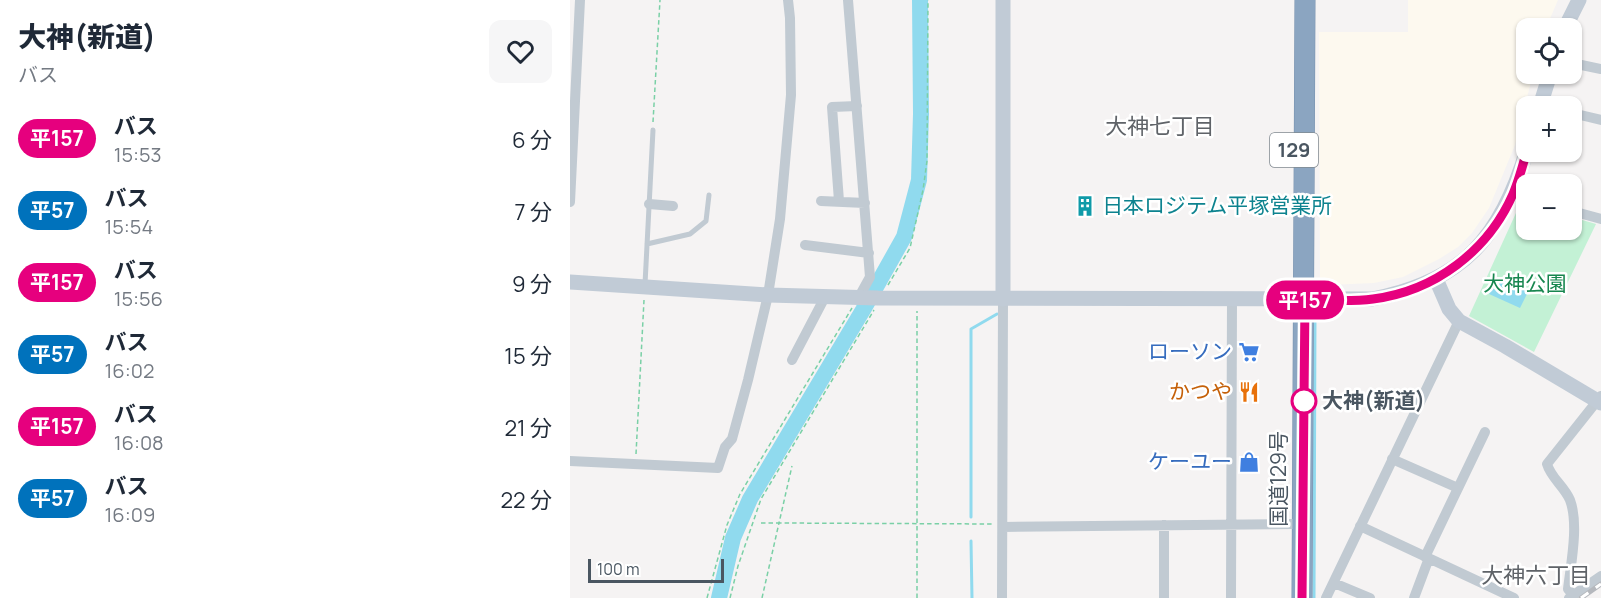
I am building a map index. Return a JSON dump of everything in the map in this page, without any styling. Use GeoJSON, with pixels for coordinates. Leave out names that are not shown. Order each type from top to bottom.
{"type":"FeatureCollection","features":[{"type":"Feature","properties":{"kind":"highway","name":"国道129号"},"geometry":{"type":"LineString","coordinates":[[1294,0],[1302,598]]}},
{"type":"Feature","properties":{"kind":"highway","name":"国道129号"},"geometry":{"type":"LineString","coordinates":[[1292,598],[1305,0]]}},
{"type":"Feature","properties":{"kind":"street"},"geometry":{"type":"LineString","coordinates":[[570,202],[580,0]]}},
{"type":"Feature","properties":{"kind":"street"},"geometry":{"type":"LineString","coordinates":[[570,461],[718,468],[725,447],[732,439],[768,296],[780,219],[791,95],[788,0]]}},
{"type":"Feature","properties":{"kind":"street"},"geometry":{"type":"LineString","coordinates":[[848,0],[870,277],[860,297]]}},
{"type":"Feature","properties":{"kind":"street"},"geometry":{"type":"LineString","coordinates":[[1002,598],[1003,0]]}},
{"type":"Feature","properties":{"kind":"street"},"geometry":{"type":"LineString","coordinates":[[1569,18],[1579,0]]}},
{"type":"Feature","properties":{"kind":"street"},"geometry":{"type":"LineString","coordinates":[[1582,65],[1601,69]]}},
{"type":"Feature","properties":{"kind":"street"},"geometry":{"type":"LineString","coordinates":[[838,201],[832,107],[857,106]]}},
{"type":"Feature","properties":{"kind":"street"},"geometry":{"type":"LineString","coordinates":[[1582,118],[1601,120]]}},
{"type":"Feature","properties":{"kind":"street"},"geometry":{"type":"LineString","coordinates":[[570,282],[768,296],[917,299],[1372,299],[1413,290],[1436,279],[1466,258],[1516,200]]}},
{"type":"Feature","properties":{"kind":"street"},"geometry":{"type":"LineString","coordinates":[[821,201],[865,203]]}},
{"type":"Feature","properties":{"kind":"street"},"geometry":{"type":"LineString","coordinates":[[649,204],[674,206]]}},
{"type":"Feature","properties":{"kind":"street"},"geometry":{"type":"LineString","coordinates":[[1582,214],[1601,219]]}},
{"type":"Feature","properties":{"kind":"street"},"geometry":{"type":"LineString","coordinates":[[805,244],[869,253]]}},
{"type":"Feature","properties":{"kind":"street"},"geometry":{"type":"LineString","coordinates":[[1436,279],[1449,309],[1459,321],[1600,400],[1582,418],[1547,464],[1549,471],[1569,498],[1573,513],[1568,589],[1571,596],[1601,576]]}},
{"type":"Feature","properties":{"kind":"street"},"geometry":{"type":"LineString","coordinates":[[792,360],[825,297]]}},
{"type":"Feature","properties":{"kind":"street"},"geometry":{"type":"LineString","coordinates":[[1232,299],[1232,598]]}},
{"type":"Feature","properties":{"kind":"street"},"geometry":{"type":"LineString","coordinates":[[1326,598],[1459,321]]}},
{"type":"Feature","properties":{"kind":"street"},"geometry":{"type":"LineString","coordinates":[[1414,598],[1427,557],[1485,432]]}},
{"type":"Feature","properties":{"kind":"street"},"geometry":{"type":"LineString","coordinates":[[1392,459],[1458,488]]}},
{"type":"Feature","properties":{"kind":"street"},"geometry":{"type":"LineString","coordinates":[[1003,525],[1293,524]]}},
{"type":"Feature","properties":{"kind":"street"},"geometry":{"type":"LineString","coordinates":[[1164,525],[1164,598]]}},
{"type":"Feature","properties":{"kind":"street"},"geometry":{"type":"LineString","coordinates":[[1360,526],[1514,598]]}},
{"type":"Feature","properties":{"kind":"street"},"geometry":{"type":"LineString","coordinates":[[1334,583],[1370,598]]}},
{"type":"Feature","properties":{"kind":"lane"},"geometry":{"type":"LineString","coordinates":[[644,287],[653,130]]}},
{"type":"Feature","properties":{"kind":"lane"},"geometry":{"type":"LineString","coordinates":[[647,244],[690,234],[706,221],[709,195]]}},
{"type":"Feature","properties":{"kind":"path"},"geometry":{"type":"LineString","coordinates":[[653,130],[660,0]]}},
{"type":"Feature","properties":{"kind":"path"},"geometry":{"type":"LineString","coordinates":[[635,464],[644,287]]}},
{"type":"Feature","properties":{"kind":"path"},"geometry":{"type":"LineString","coordinates":[[707,598],[727,525],[740,494],[860,297]]}},
{"type":"Feature","properties":{"kind":"path"},"geometry":{"type":"LineString","coordinates":[[917,299],[917,598]]}},
{"type":"Feature","properties":{"kind":"path"},"geometry":{"type":"LineString","coordinates":[[762,598],[792,466]]}},
{"type":"Feature","properties":{"kind":"path"},"geometry":{"type":"LineString","coordinates":[[762,523],[1003,525]]}},
{"type":"Feature","properties":{"kind":"shaded area"},"geometry":{"type":"Polygon","coordinates":[[[1408,0],[1558,0],[1550,18],[1516,18],[1516,84],[1530,84],[1527,96],[1516,96],[1515,145],[1489,208],[1472,233],[1458,247],[1403,277],[1374,283],[1328,285],[1320,279],[1319,32],[1408,32],[1408,0]]]}},
{"type":"Feature","properties":{"kind":"green space","name":"大神公園"},"geometry":{"type":"Polygon","coordinates":[[[1516,213],[1516,240],[1582,240],[1582,220],[1596,224],[1534,352],[1469,316],[1516,213]]]}},
{"type":"Feature","properties":{"kind":"water"},"geometry":{"type":"Polygon","coordinates":[[[1497,278],[1528,292],[1520,308],[1489,294],[1497,278]]]}},
{"type":"Feature","properties":{"kind":"waterway"},"geometry":{"type":"LineString","coordinates":[[719,598],[733,538],[750,499],[904,237],[919,180],[920,0]]}},
{"type":"Feature","properties":{"kind":"waterway"},"geometry":{"type":"LineString","coordinates":[[971,517],[971,329],[997,314]]}},
{"type":"Feature","properties":{"kind":"waterway"},"geometry":{"type":"LineString","coordinates":[[1314,598],[1315,314]]}},
{"type":"Feature","properties":{"kind":"waterway"},"geometry":{"type":"LineString","coordinates":[[971,541],[972,598]]}},
{"type":"Feature","properties":{"kind":"railway"},"geometry":{"type":"LineString","coordinates":[[1581,598],[1601,584]]}},
{"type":"Feature","properties":{"kind":"bus line","name":"平157"},"geometry":{"type":"LineString","coordinates":[[1302,598],[1305,300],[1372,299],[1391,296],[1413,290],[1446,273],[1484,240],[1502,216],[1513,194],[1523,162]]}},
{"type":"Feature","properties":{"kind":"place","name":"日本ロジテム平塚営業所"},"geometry":{"type":"Point","coordinates":[1085,206]}},
{"type":"Feature","properties":{"kind":"place","name":"ローソン"},"geometry":{"type":"Point","coordinates":[1249,352]}},
{"type":"Feature","properties":{"kind":"place","name":"かつや"},"geometry":{"type":"Point","coordinates":[1249,392]}},
{"type":"Feature","properties":{"kind":"place","name":"大神(新道)"},"geometry":{"type":"Point","coordinates":[1304,401]}},
{"type":"Feature","properties":{"kind":"place","name":"ケーユー"},"geometry":{"type":"Point","coordinates":[1249,462]}},
{"type":"Feature","properties":{"kind":"district","name":"大神七丁目"},"geometry":{"type":"Point","coordinates":[1160,126]}},
{"type":"Feature","properties":{"kind":"district","name":"大神六丁目"},"geometry":{"type":"Point","coordinates":[1536,575]}}]}
